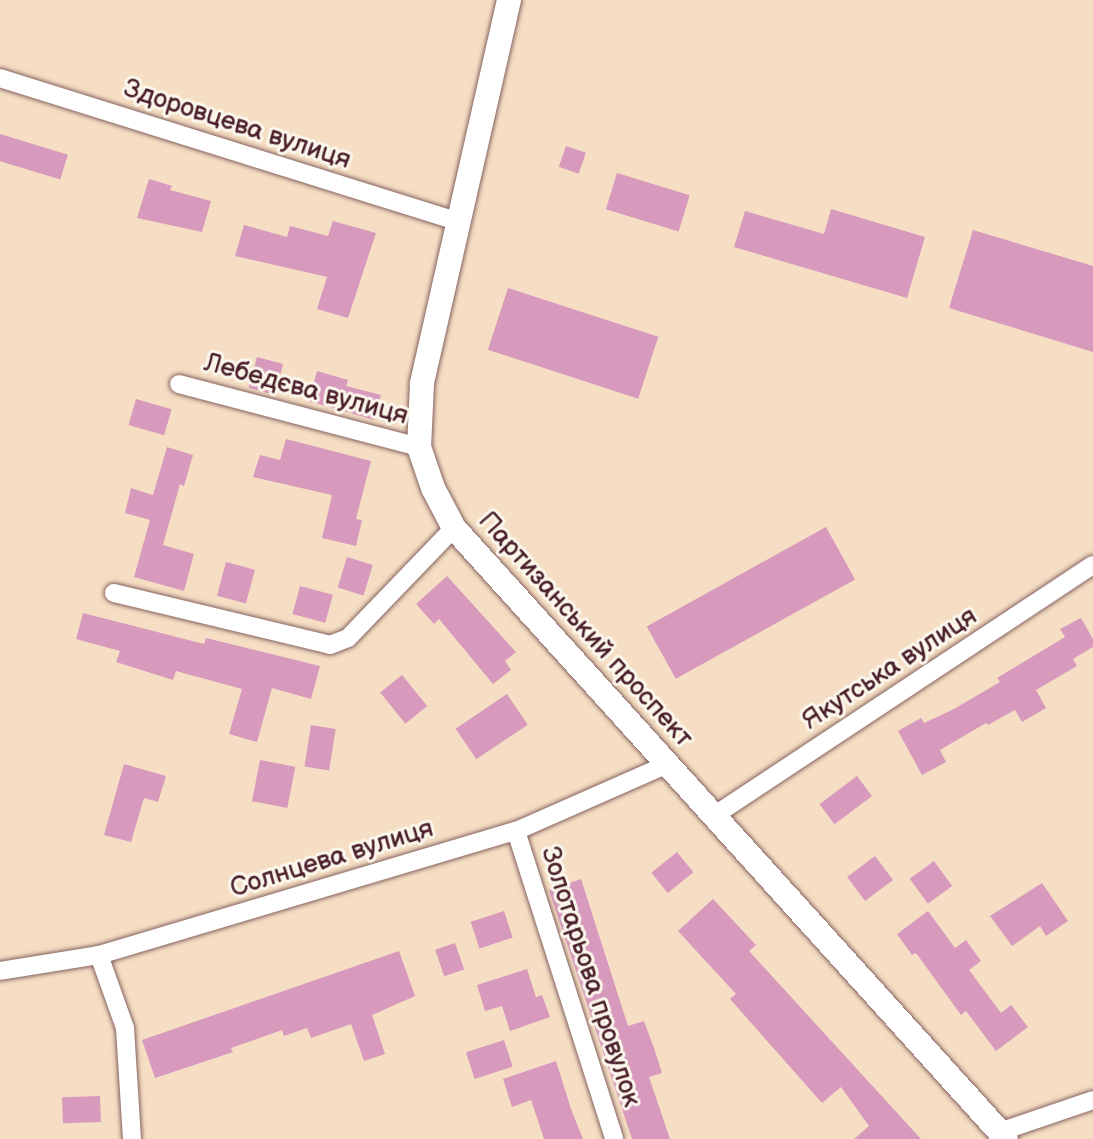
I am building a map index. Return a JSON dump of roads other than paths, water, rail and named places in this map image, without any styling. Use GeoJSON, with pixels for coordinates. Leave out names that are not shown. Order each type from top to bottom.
{"type":"FeatureCollection","features":[{"type":"Feature","properties":{"kind":"street","name":"Партизанський проспект"},"geometry":{"type":"LineString","coordinates":[[509,0],[422,384],[419,447],[433,488],[454,528],[1003,1135]]}},
{"type":"Feature","properties":{"kind":"street","name":"Здоровцева вулиця"},"geometry":{"type":"LineString","coordinates":[[0,78],[459,222]]}},
{"type":"Feature","properties":{"kind":"street","name":"Лебедєва вулиця"},"geometry":{"type":"LineString","coordinates":[[179,384],[419,447]]}},
{"type":"Feature","properties":{"kind":"street"},"geometry":{"type":"LineString","coordinates":[[114,593],[330,645],[348,638],[454,528]]}},
{"type":"Feature","properties":{"kind":"street","name":"Якутська вулиця"},"geometry":{"type":"LineString","coordinates":[[715,815],[1093,565]]}},
{"type":"Feature","properties":{"kind":"street","name":"Солнцева вулиця"},"geometry":{"type":"LineString","coordinates":[[0,971],[99,955],[516,831],[668,764]]}},
{"type":"Feature","properties":{"kind":"street","name":"Золотарьова провулок"},"geometry":{"type":"LineString","coordinates":[[516,831],[614,1139]]}},
{"type":"Feature","properties":{"kind":"street"},"geometry":{"type":"LineString","coordinates":[[99,955],[125,1028],[132,1139]]}},
{"type":"Feature","properties":{"kind":"street"},"geometry":{"type":"LineString","coordinates":[[1003,1135],[1093,1100]]}}]}
